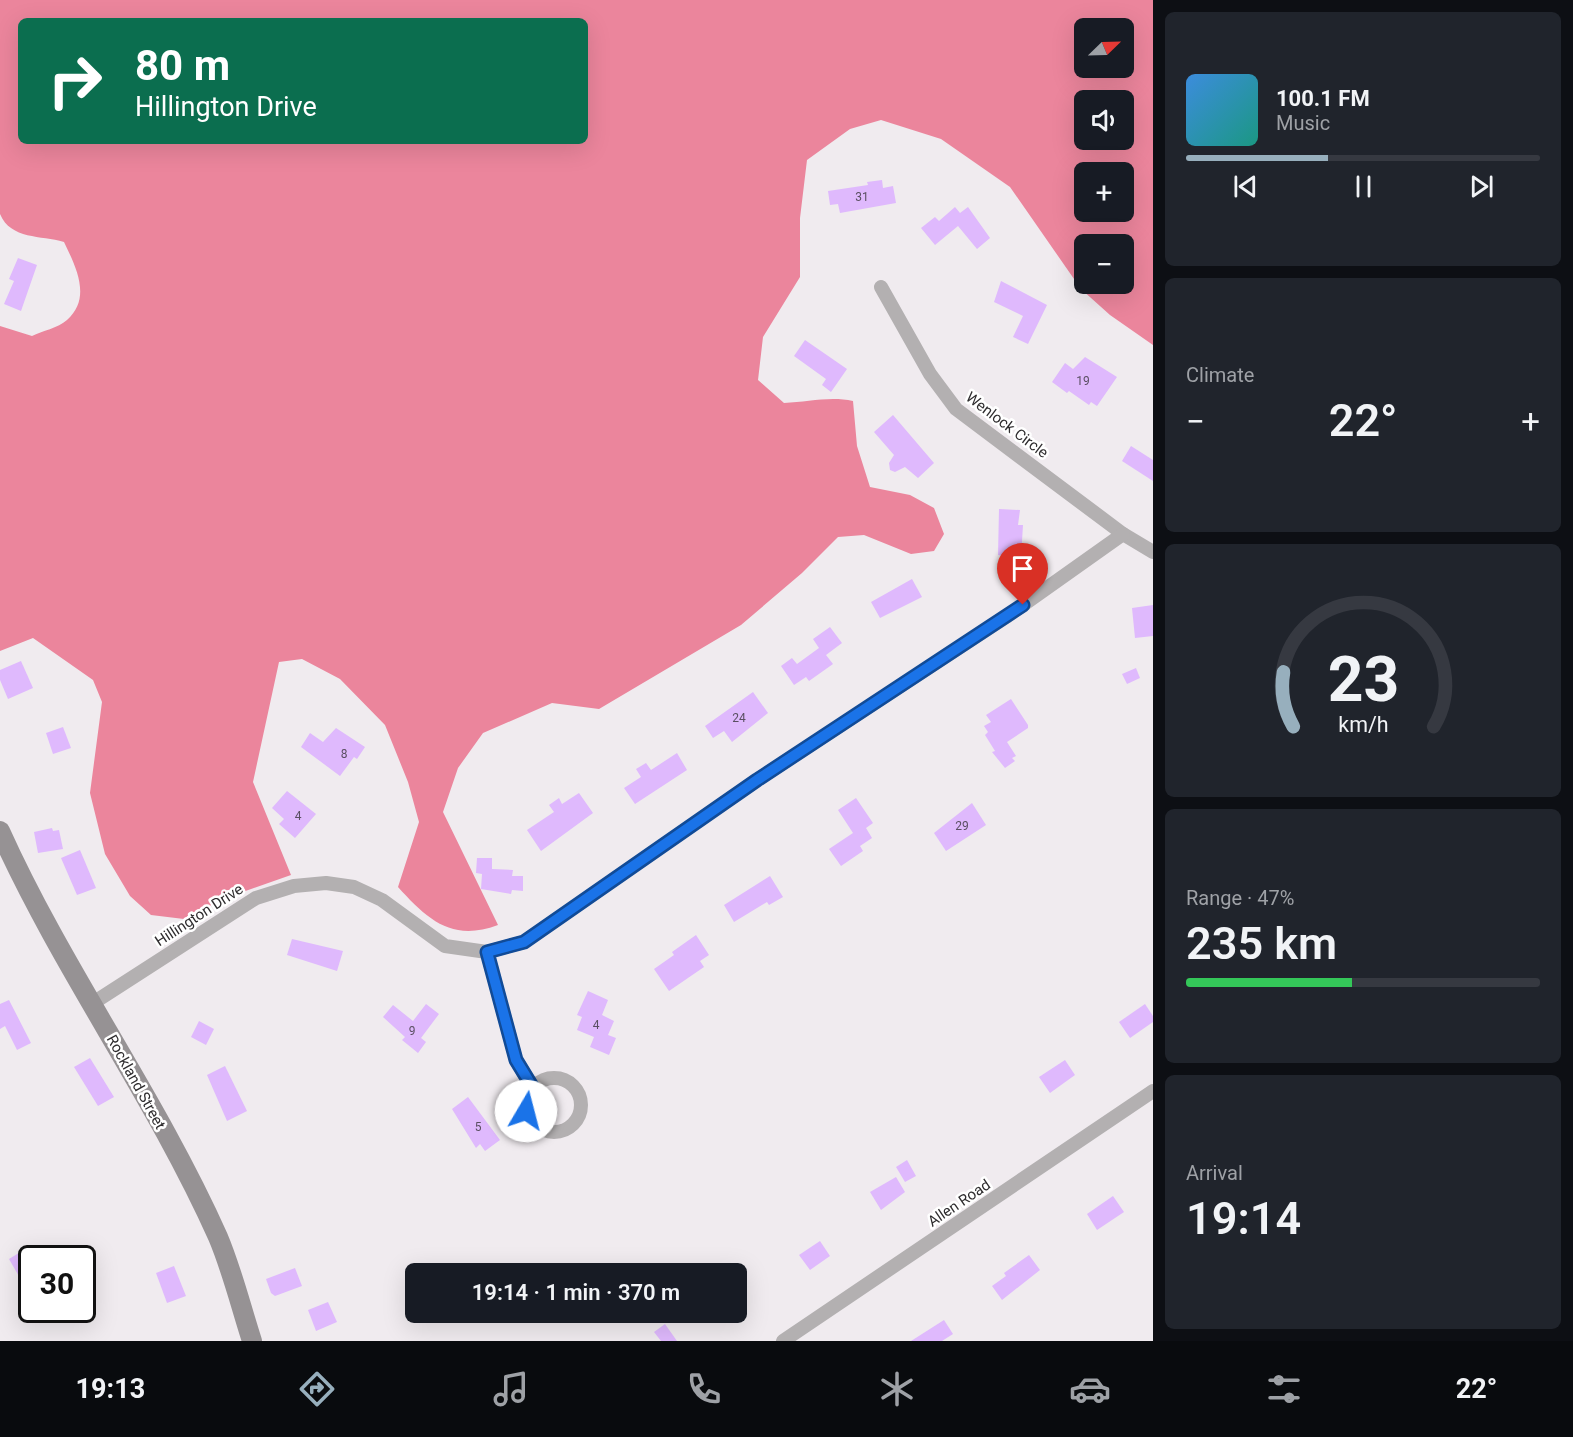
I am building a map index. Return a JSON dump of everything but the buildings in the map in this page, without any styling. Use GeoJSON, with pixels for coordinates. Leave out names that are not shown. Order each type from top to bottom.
{"type":"FeatureCollection","features":[{"type":"Feature","properties":{"kind":"street","name":"Wenlock Circle"},"geometry":{"type":"LineString","coordinates":[[881,287],[930,374],[956,409],[1123,534],[1153,552]]}},
{"type":"Feature","properties":{"kind":"street","name":"Hillington Drive"},"geometry":{"type":"LineString","coordinates":[[93,1003],[256,898],[294,886],[326,883],[354,887],[382,900],[445,946],[487,952],[524,942],[757,780],[1006,617],[1123,534]]}},
{"type":"Feature","properties":{"kind":"street","name":"Rockland Street"},"geometry":{"type":"LineString","coordinates":[[0,831],[50,931],[93,1003],[219,1239],[252,1341]]}},
{"type":"Feature","properties":{"kind":"street"},"geometry":{"type":"LineString","coordinates":[[487,952],[516,1060],[533,1088]]}},
{"type":"Feature","properties":{"kind":"street","name":"Allen Road"},"geometry":{"type":"LineString","coordinates":[[783,1341],[1153,1090]]}},
{"type":"Feature","properties":{"kind":"shaded area"},"geometry":{"type":"Polygon","coordinates":[[[0,0],[1153,0],[1153,345],[1110,315],[1087,294],[1134,294],[1134,234],[1074,234],[1074,279],[1010,187],[941,139],[881,120],[850,129],[807,160],[800,218],[800,277],[763,337],[758,380],[784,403],[827,399],[853,401],[857,446],[870,487],[910,495],[934,508],[944,534],[934,551],[911,554],[864,535],[838,537],[802,573],[741,625],[599,709],[552,703],[483,733],[458,768],[443,812],[498,925],[482,930],[467,931],[442,925],[420,909],[398,887],[419,822],[408,782],[385,725],[340,679],[302,659],[279,662],[253,782],[291,875],[223,899],[184,919],[151,915],[130,896],[105,854],[90,793],[102,702],[93,680],[33,638],[0,651],[0,326],[32,336],[55,327],[67,320],[75,311],[80,292],[77,272],[64,242],[28,235],[11,228],[0,214],[0,0]]]}},
{"type":"Feature","properties":{"kind":"route"},"geometry":{"type":"LineString","coordinates":[[526,1111],[525,1104],[533,1088],[516,1060],[487,952],[524,942],[757,780],[1023,605]]}}]}
